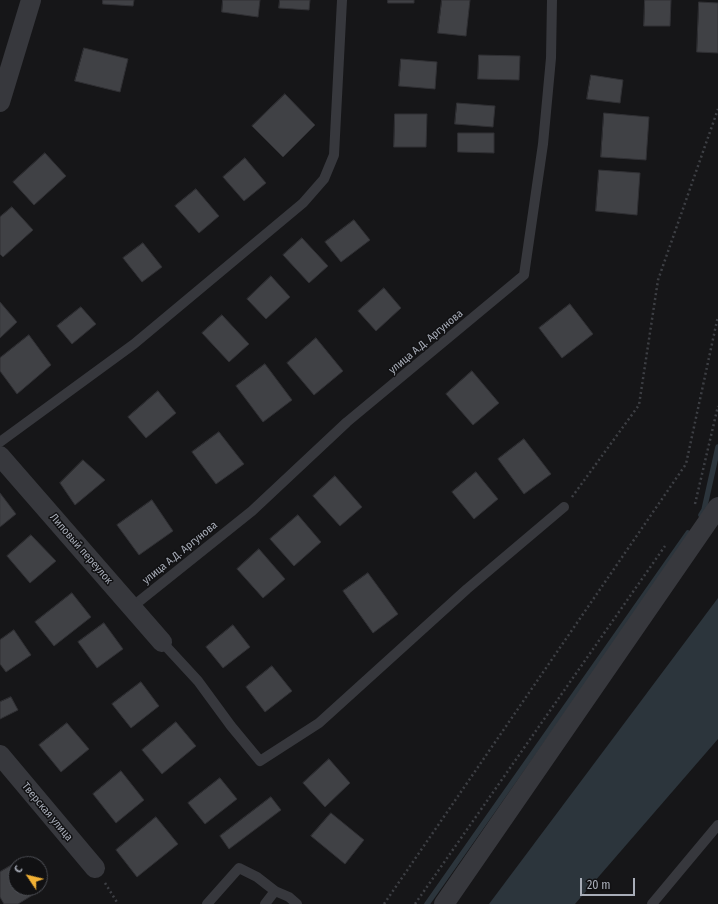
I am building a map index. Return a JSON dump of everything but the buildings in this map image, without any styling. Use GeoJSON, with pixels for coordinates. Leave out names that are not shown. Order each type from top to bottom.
{"type":"FeatureCollection","features":[{"type":"Feature","properties":{"kind":"street"},"geometry":{"type":"LineString","coordinates":[[0,102],[31,0]]}},
{"type":"Feature","properties":{"kind":"street","name":"Липовый переулок"},"geometry":{"type":"LineString","coordinates":[[0,456],[162,642]]}},
{"type":"Feature","properties":{"kind":"street"},"geometry":{"type":"LineString","coordinates":[[444,904],[718,507]]}},
{"type":"Feature","properties":{"kind":"street","name":"Тверская улица"},"geometry":{"type":"LineString","coordinates":[[0,755],[95,868]]}},
{"type":"Feature","properties":{"kind":"lane"},"geometry":{"type":"LineString","coordinates":[[0,442],[134,344],[303,203],[324,179],[334,155],[342,0]]}},
{"type":"Feature","properties":{"kind":"lane","name":"улица А.Д. Аргунова"},"geometry":{"type":"LineString","coordinates":[[132,607],[252,511],[347,422],[524,275],[543,144],[551,58],[552,0]]}},
{"type":"Feature","properties":{"kind":"lane"},"geometry":{"type":"LineString","coordinates":[[162,642],[198,681],[231,726],[260,761],[319,723],[467,590],[564,507]]}},
{"type":"Feature","properties":{"kind":"lane"},"geometry":{"type":"LineString","coordinates":[[652,904],[718,825]]}},
{"type":"Feature","properties":{"kind":"lane"},"geometry":{"type":"LineString","coordinates":[[208,904],[239,868],[257,877],[275,891],[289,897],[297,904]]}},
{"type":"Feature","properties":{"kind":"lane"},"geometry":{"type":"LineString","coordinates":[[265,904],[275,891]]}},
{"type":"Feature","properties":{"kind":"path"},"geometry":{"type":"LineString","coordinates":[[564,507],[639,405],[658,280],[718,109]]}},
{"type":"Feature","properties":{"kind":"path"},"geometry":{"type":"LineString","coordinates":[[384,904],[686,464],[718,316]]}},
{"type":"Feature","properties":{"kind":"path"},"geometry":{"type":"LineString","coordinates":[[691,509],[696,503],[718,406]]}},
{"type":"Feature","properties":{"kind":"path"},"geometry":{"type":"LineString","coordinates":[[415,904],[669,542]]}},
{"type":"Feature","properties":{"kind":"path"},"geometry":{"type":"LineString","coordinates":[[95,868],[118,904]]}},
{"type":"Feature","properties":{"kind":"shaded area"},"geometry":{"type":"Polygon","coordinates":[[[718,598],[718,739],[575,904],[489,904],[718,598]]]}},
{"type":"Feature","properties":{"kind":"waterway"},"geometry":{"type":"LineString","coordinates":[[701,515],[704,510],[718,447]]}},
{"type":"Feature","properties":{"kind":"waterway"},"geometry":{"type":"LineString","coordinates":[[427,904],[688,533]]}}]}
